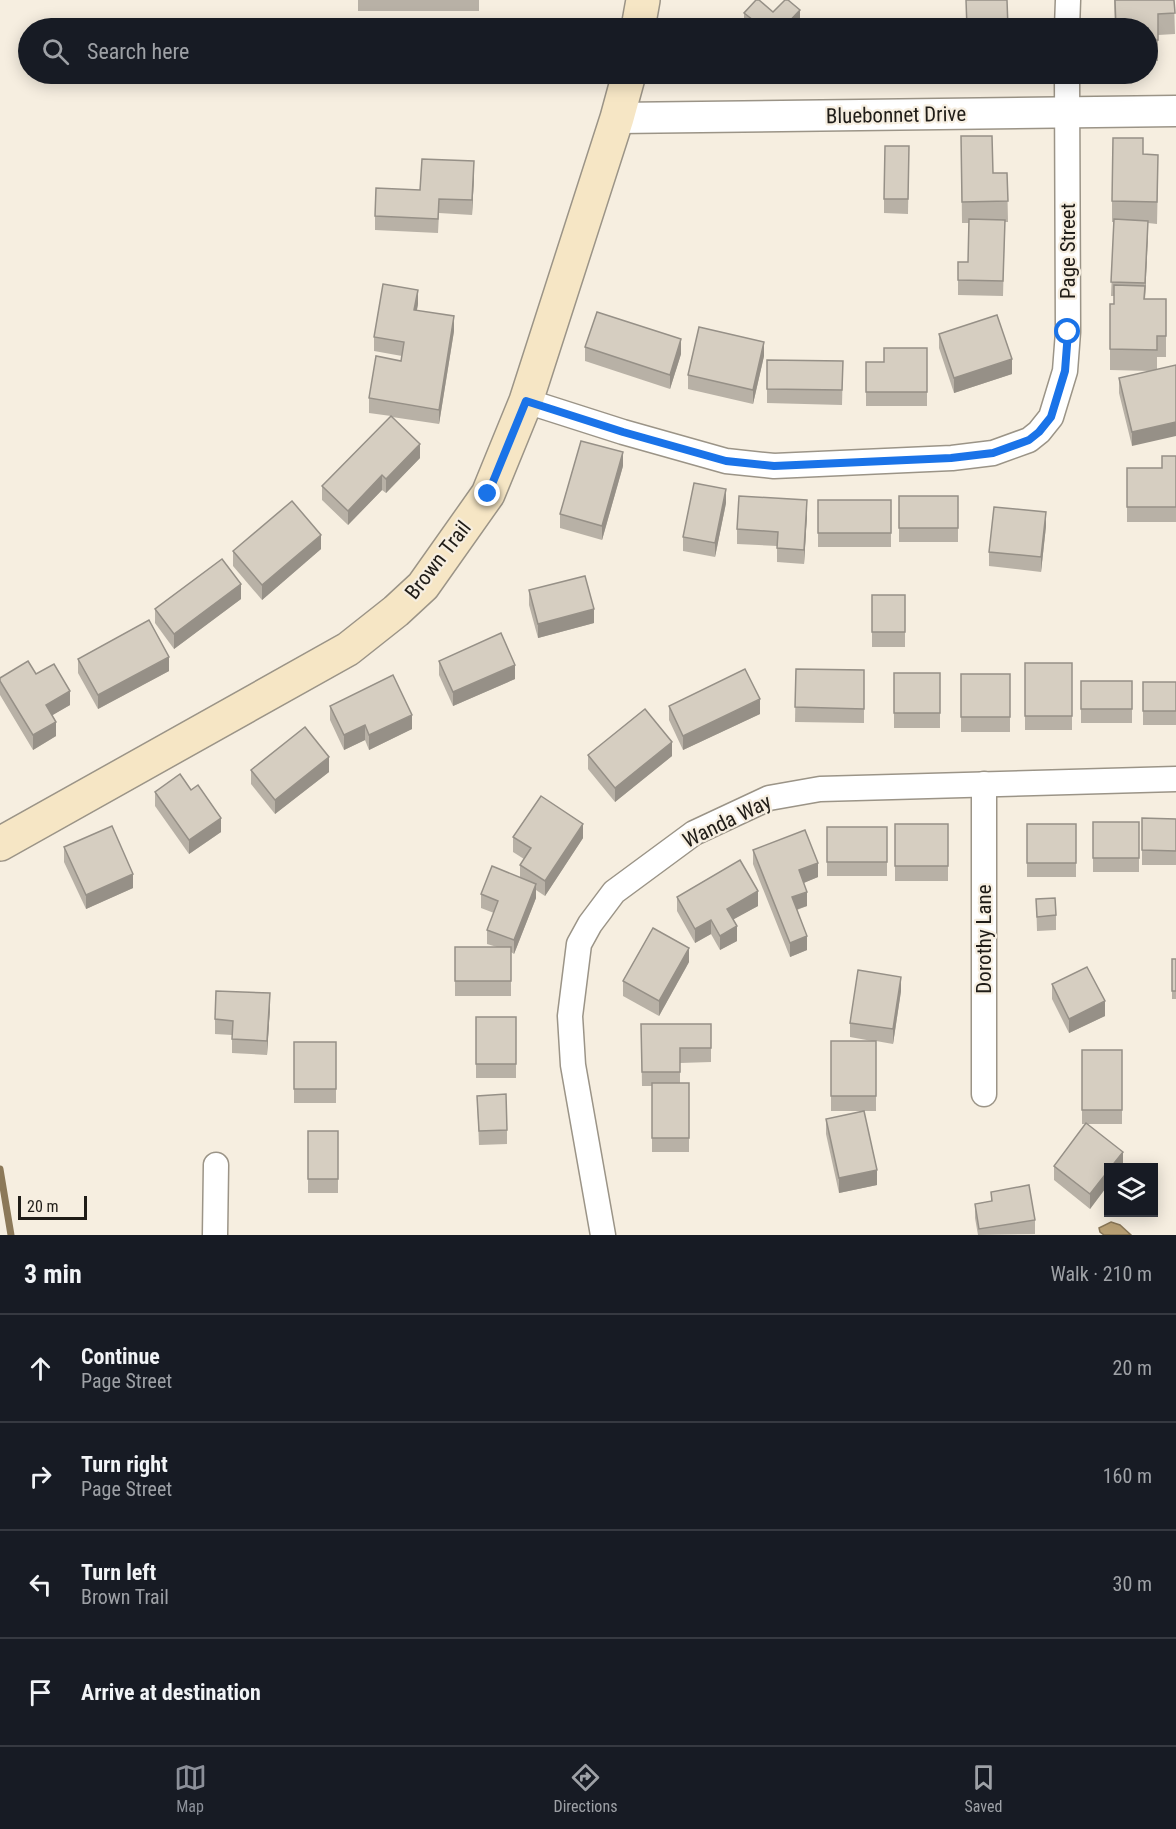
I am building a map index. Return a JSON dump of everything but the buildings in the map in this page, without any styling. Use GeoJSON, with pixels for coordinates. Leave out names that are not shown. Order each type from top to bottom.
{"type":"FeatureCollection","features":[{"type":"Feature","properties":{"kind":"main road"},"geometry":{"type":"LineString","coordinates":[[640,18],[643,0]]}},
{"type":"Feature","properties":{"kind":"main road","name":"Brown Trail"},"geometry":{"type":"LineString","coordinates":[[0,844],[348,649],[396,612],[423,586],[488,494],[526,401],[626,84]]}},
{"type":"Feature","properties":{"kind":"street"},"geometry":{"type":"LineString","coordinates":[[1067,18],[1068,0]]}},
{"type":"Feature","properties":{"kind":"street","name":"Page Street"},"geometry":{"type":"LineString","coordinates":[[526,401],[623,432],[726,461],[774,466],[951,458],[993,453],[1029,440],[1051,417],[1065,371],[1068,332],[1067,84]]}},
{"type":"Feature","properties":{"kind":"street","name":"Bluebonnet Drive"},"geometry":{"type":"LineString","coordinates":[[617,118],[1176,111]]}},
{"type":"Feature","properties":{"kind":"street","name":"Wanda Way"},"geometry":{"type":"LineString","coordinates":[[603,1235],[573,1065],[570,1016],[579,944],[590,924],[614,892],[694,833],[769,798],[820,789],[1176,779]]}},
{"type":"Feature","properties":{"kind":"street","name":"Dorothy Lane"},"geometry":{"type":"LineString","coordinates":[[984,784],[984,1094]]}},
{"type":"Feature","properties":{"kind":"street"},"geometry":{"type":"LineString","coordinates":[[215,1235],[216,1165]]}},
{"type":"Feature","properties":{"kind":"shaded area"},"geometry":{"type":"Polygon","coordinates":[[[1111,1222],[1120,1225],[1131,1235],[1104,1235],[1100,1232],[1099,1228],[1111,1222]]]}},
{"type":"Feature","properties":{"kind":"waterway"},"geometry":{"type":"LineString","coordinates":[[0,1169],[11,1235]]}},
{"type":"Feature","properties":{"kind":"route"},"geometry":{"type":"LineString","coordinates":[[488,494],[526,401],[623,432],[726,461],[774,466],[951,458],[993,453],[1029,440],[1051,417],[1065,371],[1068,332]]}}]}
